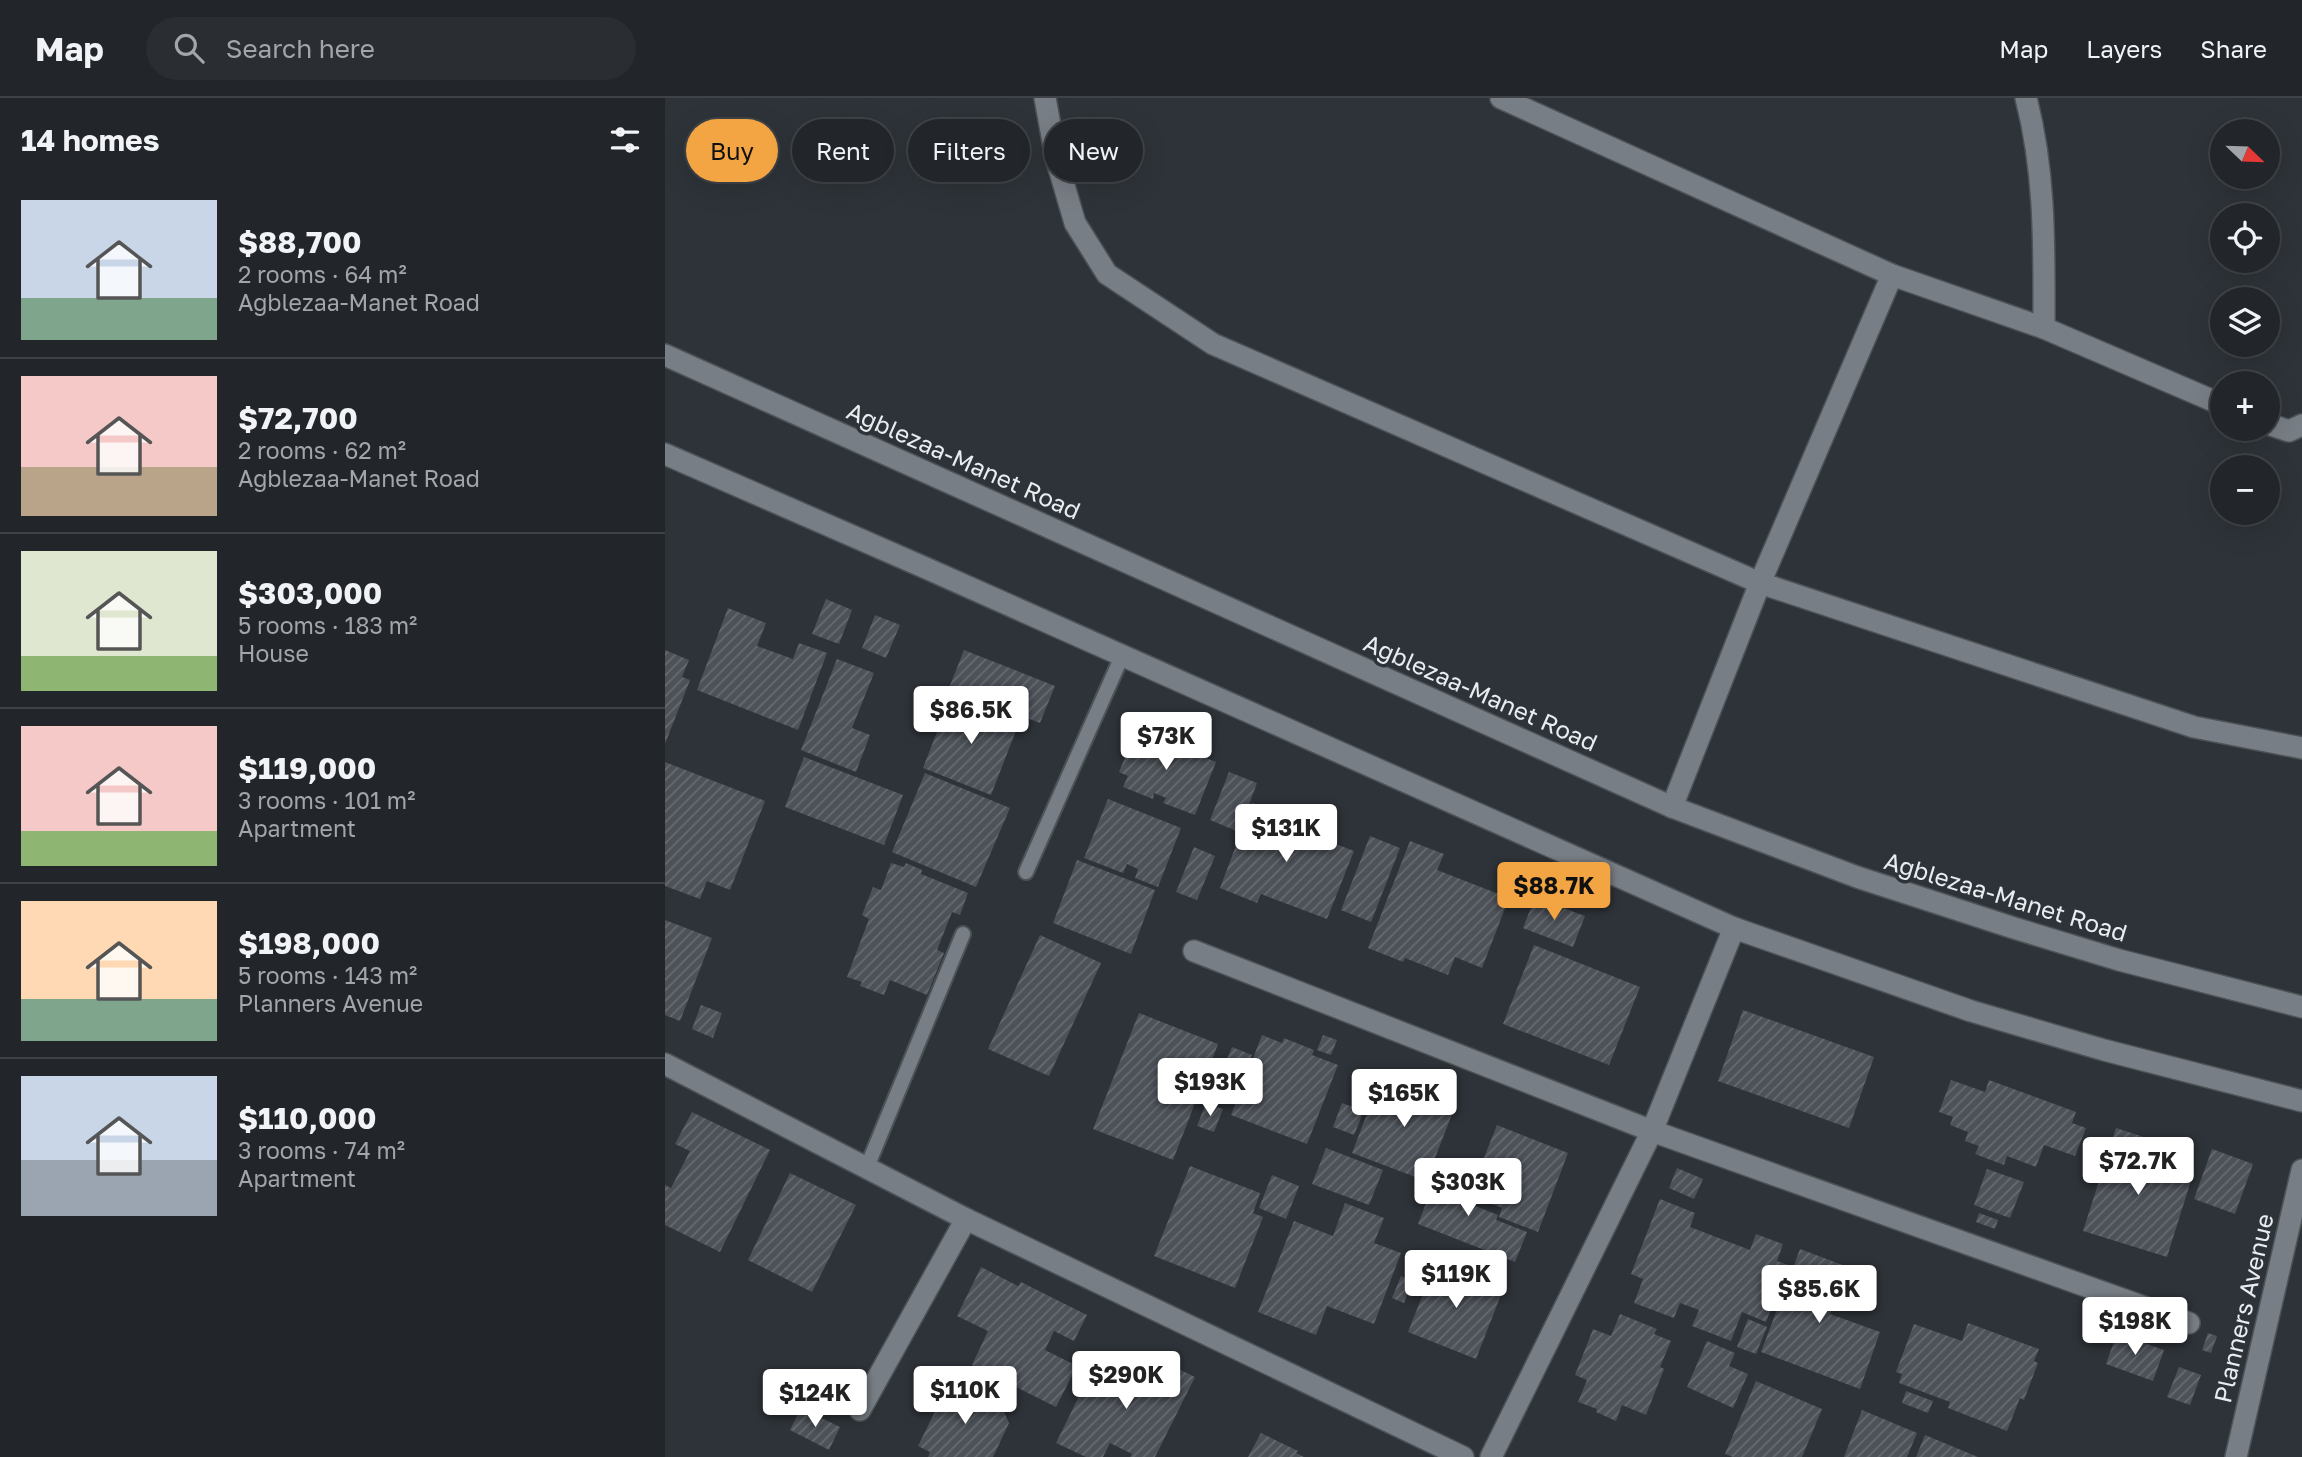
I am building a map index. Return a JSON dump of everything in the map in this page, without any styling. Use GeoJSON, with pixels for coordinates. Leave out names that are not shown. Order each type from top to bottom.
{"type":"FeatureCollection","features":[{"type":"Feature","properties":{"kind":"street"},"geometry":{"type":"LineString","coordinates":[[1045,98],[1056,158],[1075,223],[1107,274],[1213,344],[1760,583],[2194,727],[2302,748]]}},
{"type":"Feature","properties":{"kind":"street"},"geometry":{"type":"LineString","coordinates":[[1501,98],[1892,275],[2044,328],[2210,399]]}},
{"type":"Feature","properties":{"kind":"street"},"geometry":{"type":"LineString","coordinates":[[2026,98],[2044,210],[2044,328]]}},
{"type":"Feature","properties":{"kind":"street"},"geometry":{"type":"LineString","coordinates":[[1672,807],[1760,583],[1892,275]]}},
{"type":"Feature","properties":{"kind":"street","name":"Agblezaa-Manet Road"},"geometry":{"type":"LineString","coordinates":[[665,355],[1672,807],[1857,877],[2014,928],[2119,960],[2302,1007]]}},
{"type":"Feature","properties":{"kind":"street"},"geometry":{"type":"LineString","coordinates":[[2280,428],[2289,431],[2302,425]]}},
{"type":"Feature","properties":{"kind":"street"},"geometry":{"type":"LineString","coordinates":[[665,454],[1734,928],[1971,1011],[2104,1050],[2302,1101]]}},
{"type":"Feature","properties":{"kind":"street"},"geometry":{"type":"LineString","coordinates":[[1491,1457],[1652,1131],[1734,928]]}},
{"type":"Feature","properties":{"kind":"street"},"geometry":{"type":"LineString","coordinates":[[1194,951],[1652,1131],[2189,1322]]}},
{"type":"Feature","properties":{"kind":"street"},"geometry":{"type":"LineString","coordinates":[[665,1064],[966,1219],[1463,1457]]}},
{"type":"Feature","properties":{"kind":"street","name":"Planners Avenue"},"geometry":{"type":"LineString","coordinates":[[2236,1457],[2302,1170]]}},
{"type":"Feature","properties":{"kind":"street"},"geometry":{"type":"LineString","coordinates":[[860,1410],[966,1219]]}},
{"type":"Feature","properties":{"kind":"lane"},"geometry":{"type":"LineString","coordinates":[[1026,872],[1122,656]]}},
{"type":"Feature","properties":{"kind":"lane"},"geometry":{"type":"LineString","coordinates":[[866,1167],[963,934]]}},
{"type":"Feature","properties":{"kind":"building"},"geometry":{"type":"Polygon","coordinates":[[[826,599],[852,610],[839,644],[812,634],[826,599]]]}},
{"type":"Feature","properties":{"kind":"building"},"geometry":{"type":"Polygon","coordinates":[[[728,608],[766,623],[757,646],[793,659],[799,643],[827,653],[798,730],[697,690],[728,608]]]}},
{"type":"Feature","properties":{"kind":"building"},"geometry":{"type":"Polygon","coordinates":[[[875,615],[900,625],[886,658],[862,648],[875,615]]]}},
{"type":"Feature","properties":{"kind":"building"},"geometry":{"type":"Polygon","coordinates":[[[665,650],[689,660],[682,677],[690,680],[665,744],[665,650]]]}},
{"type":"Feature","properties":{"kind":"building"},"geometry":{"type":"Polygon","coordinates":[[[964,650],[1055,686],[1040,723],[949,688],[964,650]]]}},
{"type":"Feature","properties":{"kind":"building"},"geometry":{"type":"Polygon","coordinates":[[[837,659],[874,673],[852,728],[870,735],[856,772],[801,750],[837,659]]]}},
{"type":"Feature","properties":{"kind":"building"},"geometry":{"type":"Polygon","coordinates":[[[951,696],[1019,723],[991,795],[923,768],[951,696]]]}},
{"type":"Feature","properties":{"kind":"building"},"geometry":{"type":"Polygon","coordinates":[[[1136,730],[1216,762],[1195,815],[1163,803],[1166,798],[1154,793],[1153,799],[1123,787],[1128,776],[1119,772],[1136,730]]]}},
{"type":"Feature","properties":{"kind":"building"},"geometry":{"type":"Polygon","coordinates":[[[804,757],[903,795],[884,845],[785,807],[804,757]]]}},
{"type":"Feature","properties":{"kind":"building"},"geometry":{"type":"Polygon","coordinates":[[[665,762],[765,801],[730,890],[707,881],[700,899],[665,886],[665,762]]]}},
{"type":"Feature","properties":{"kind":"building"},"geometry":{"type":"Polygon","coordinates":[[[1229,772],[1257,783],[1239,832],[1210,820],[1229,772]]]}},
{"type":"Feature","properties":{"kind":"building"},"geometry":{"type":"Polygon","coordinates":[[[925,773],[1010,808],[976,887],[892,852],[925,773]]]}},
{"type":"Feature","properties":{"kind":"building"},"geometry":{"type":"Polygon","coordinates":[[[1108,799],[1181,828],[1158,887],[1135,878],[1138,869],[1127,864],[1123,873],[1084,858],[1108,799]]]}},
{"type":"Feature","properties":{"kind":"building"},"geometry":{"type":"Polygon","coordinates":[[[1252,803],[1284,815],[1281,823],[1354,851],[1327,919],[1261,894],[1257,903],[1220,888],[1252,803]]]}},
{"type":"Feature","properties":{"kind":"building"},"geometry":{"type":"Polygon","coordinates":[[[1370,836],[1400,848],[1371,922],[1341,910],[1370,836]]]}},
{"type":"Feature","properties":{"kind":"building"},"geometry":{"type":"Polygon","coordinates":[[[1410,841],[1444,854],[1437,870],[1509,898],[1482,968],[1455,957],[1448,975],[1405,958],[1403,962],[1368,948],[1410,841]]]}},
{"type":"Feature","properties":{"kind":"building"},"geometry":{"type":"Polygon","coordinates":[[[1194,847],[1215,856],[1197,900],[1176,892],[1194,847]]]}},
{"type":"Feature","properties":{"kind":"building"},"geometry":{"type":"Polygon","coordinates":[[[1077,860],[1155,890],[1131,954],[1053,923],[1077,860]]]}},
{"type":"Feature","properties":{"kind":"building"},"geometry":{"type":"Polygon","coordinates":[[[891,863],[904,867],[906,863],[922,870],[921,874],[968,893],[960,915],[952,912],[937,950],[944,953],[927,995],[890,980],[884,995],[860,986],[862,982],[847,977],[869,919],[862,915],[873,887],[881,890],[891,863]]]}},
{"type":"Feature","properties":{"kind":"building"},"geometry":{"type":"Polygon","coordinates":[[[1535,897],[1585,916],[1573,947],[1523,928],[1535,897]]]}},
{"type":"Feature","properties":{"kind":"building"},"geometry":{"type":"Polygon","coordinates":[[[665,920],[712,938],[680,1021],[665,1015],[665,920]]]}},
{"type":"Feature","properties":{"kind":"building"},"geometry":{"type":"Polygon","coordinates":[[[1040,935],[1101,963],[1049,1076],[988,1049],[1040,935]]]}},
{"type":"Feature","properties":{"kind":"building"},"geometry":{"type":"Polygon","coordinates":[[[1534,945],[1640,987],[1609,1065],[1503,1024],[1534,945]]]}},
{"type":"Feature","properties":{"kind":"building"},"geometry":{"type":"Polygon","coordinates":[[[701,1005],[722,1013],[713,1038],[692,1029],[701,1005]]]}},
{"type":"Feature","properties":{"kind":"building"},"geometry":{"type":"Polygon","coordinates":[[[1743,1010],[1874,1057],[1849,1128],[1718,1081],[1743,1010]]]}},
{"type":"Feature","properties":{"kind":"building"},"geometry":{"type":"Polygon","coordinates":[[[1139,1013],[1218,1044],[1173,1160],[1093,1129],[1139,1013]]]}},
{"type":"Feature","properties":{"kind":"building"},"geometry":{"type":"Polygon","coordinates":[[[1262,1035],[1282,1043],[1284,1038],[1314,1050],[1312,1055],[1338,1065],[1307,1144],[1231,1115],[1262,1035]]]}},
{"type":"Feature","properties":{"kind":"building"},"geometry":{"type":"Polygon","coordinates":[[[1323,1035],[1337,1040],[1331,1055],[1317,1050],[1323,1035]]]}},
{"type":"Feature","properties":{"kind":"building"},"geometry":{"type":"Polygon","coordinates":[[[1232,1047],[1252,1055],[1243,1077],[1223,1069],[1232,1047]]]}},
{"type":"Feature","properties":{"kind":"building"},"geometry":{"type":"Polygon","coordinates":[[[1223,1072],[1242,1079],[1234,1100],[1215,1093],[1223,1072]]]}},
{"type":"Feature","properties":{"kind":"building"},"geometry":{"type":"Polygon","coordinates":[[[1380,1080],[1401,1089],[1404,1083],[1456,1104],[1426,1181],[1352,1153],[1380,1080]]]}},
{"type":"Feature","properties":{"kind":"building"},"geometry":{"type":"Polygon","coordinates":[[[1951,1080],[1985,1092],[1989,1080],[2076,1112],[2072,1123],[2086,1128],[2075,1156],[2044,1145],[2036,1167],[2007,1156],[2004,1165],[1975,1154],[1979,1146],[1965,1141],[1968,1132],[1950,1125],[1953,1117],[1939,1112],[1951,1080]]]}},
{"type":"Feature","properties":{"kind":"building"},"geometry":{"type":"Polygon","coordinates":[[[1206,1103],[1223,1109],[1214,1132],[1197,1126],[1206,1103]]]}},
{"type":"Feature","properties":{"kind":"building"},"geometry":{"type":"Polygon","coordinates":[[[1342,1103],[1364,1111],[1354,1135],[1333,1127],[1342,1103]]]}},
{"type":"Feature","properties":{"kind":"building"},"geometry":{"type":"Polygon","coordinates":[[[692,1112],[770,1150],[720,1252],[665,1225],[665,1185],[671,1188],[690,1151],[675,1144],[692,1112]]]}},
{"type":"Feature","properties":{"kind":"building"},"geometry":{"type":"Polygon","coordinates":[[[1497,1125],[1568,1153],[1538,1232],[1499,1217],[1502,1208],[1469,1195],[1497,1125]]]}},
{"type":"Feature","properties":{"kind":"building"},"geometry":{"type":"Polygon","coordinates":[[[2116,1128],[2144,1137],[2138,1153],[2194,1171],[2167,1257],[2083,1231],[2116,1128]]]}},
{"type":"Feature","properties":{"kind":"building"},"geometry":{"type":"Polygon","coordinates":[[[1326,1148],[1383,1170],[1369,1205],[1312,1184],[1326,1148]]]}},
{"type":"Feature","properties":{"kind":"building"},"geometry":{"type":"Polygon","coordinates":[[[2212,1149],[2253,1164],[2235,1214],[2194,1199],[2212,1149]]]}},
{"type":"Feature","properties":{"kind":"building"},"geometry":{"type":"Polygon","coordinates":[[[1190,1166],[1260,1193],[1253,1213],[1263,1217],[1235,1288],[1154,1256],[1190,1166]]]}},
{"type":"Feature","properties":{"kind":"building"},"geometry":{"type":"Polygon","coordinates":[[[1440,1167],[1471,1179],[1463,1201],[1498,1215],[1496,1220],[1527,1232],[1515,1262],[1418,1224],[1440,1167]]]}},
{"type":"Feature","properties":{"kind":"building"},"geometry":{"type":"Polygon","coordinates":[[[1677,1168],[1703,1179],[1694,1199],[1669,1188],[1677,1168]]]}},
{"type":"Feature","properties":{"kind":"building"},"geometry":{"type":"Polygon","coordinates":[[[1987,1169],[2024,1182],[2010,1218],[1974,1205],[1987,1169]]]}},
{"type":"Feature","properties":{"kind":"building"},"geometry":{"type":"Polygon","coordinates":[[[790,1173],[856,1205],[812,1292],[748,1260],[790,1173]]]}},
{"type":"Feature","properties":{"kind":"building"},"geometry":{"type":"Polygon","coordinates":[[[1272,1175],[1299,1186],[1286,1219],[1259,1208],[1272,1175]]]}},
{"type":"Feature","properties":{"kind":"building"},"geometry":{"type":"Polygon","coordinates":[[[1660,1199],[1695,1213],[1690,1227],[1750,1250],[1756,1234],[1783,1244],[1777,1261],[1788,1265],[1766,1322],[1742,1312],[1731,1341],[1692,1326],[1699,1310],[1680,1303],[1674,1318],[1634,1303],[1643,1279],[1631,1274],[1660,1199]]]}},
{"type":"Feature","properties":{"kind":"building"},"geometry":{"type":"Polygon","coordinates":[[[1345,1203],[1384,1218],[1374,1243],[1401,1253],[1374,1324],[1327,1306],[1316,1335],[1258,1312],[1294,1221],[1333,1236],[1345,1203]]]}},
{"type":"Feature","properties":{"kind":"building"},"geometry":{"type":"Polygon","coordinates":[[[1979,1213],[1998,1220],[1995,1229],[1976,1222],[1979,1213]]]}},
{"type":"Feature","properties":{"kind":"building"},"geometry":{"type":"Polygon","coordinates":[[[1800,1249],[1848,1267],[1830,1314],[1880,1332],[1860,1389],[1761,1352],[1800,1249]]]}},
{"type":"Feature","properties":{"kind":"building"},"geometry":{"type":"Polygon","coordinates":[[[1436,1261],[1504,1287],[1476,1359],[1408,1332],[1436,1261]]]}},
{"type":"Feature","properties":{"kind":"building"},"geometry":{"type":"Polygon","coordinates":[[[981,1267],[1018,1286],[1021,1282],[1087,1315],[1074,1341],[1054,1331],[1045,1350],[1077,1366],[1056,1407],[972,1365],[988,1331],[957,1316],[981,1267]]]}},
{"type":"Feature","properties":{"kind":"building"},"geometry":{"type":"Polygon","coordinates":[[[1401,1276],[1412,1281],[1404,1303],[1392,1298],[1401,1276]]]}},
{"type":"Feature","properties":{"kind":"building"},"geometry":{"type":"Polygon","coordinates":[[[1620,1314],[1657,1329],[1654,1334],[1671,1341],[1660,1367],[1664,1369],[1646,1415],[1622,1405],[1616,1421],[1596,1412],[1597,1409],[1578,1402],[1587,1380],[1575,1375],[1593,1329],[1611,1336],[1620,1314]]]}},
{"type":"Feature","properties":{"kind":"building"},"geometry":{"type":"Polygon","coordinates":[[[1748,1319],[1767,1327],[1756,1354],[1737,1347],[1748,1319]]]}},
{"type":"Feature","properties":{"kind":"building"},"geometry":{"type":"Polygon","coordinates":[[[1968,1323],[2039,1349],[2034,1361],[2038,1363],[2024,1400],[2020,1398],[2007,1431],[1948,1408],[1950,1402],[1899,1383],[1902,1374],[1896,1372],[1914,1324],[1962,1341],[1968,1323]]]}},
{"type":"Feature","properties":{"kind":"building"},"geometry":{"type":"Polygon","coordinates":[[[2117,1333],[2164,1350],[2153,1381],[2106,1364],[2117,1333]]]}},
{"type":"Feature","properties":{"kind":"building"},"geometry":{"type":"Polygon","coordinates":[[[2208,1333],[2217,1336],[2211,1353],[2202,1350],[2208,1333]]]}},
{"type":"Feature","properties":{"kind":"building"},"geometry":{"type":"Polygon","coordinates":[[[1707,1341],[1735,1353],[1729,1366],[1748,1374],[1733,1408],[1687,1387],[1707,1341]]]}},
{"type":"Feature","properties":{"kind":"building"},"geometry":{"type":"Polygon","coordinates":[[[1115,1359],[1152,1377],[1160,1360],[1195,1377],[1155,1457],[1130,1457],[1132,1454],[1110,1443],[1103,1457],[1086,1457],[1056,1443],[1087,1380],[1102,1387],[1115,1359]]]}},
{"type":"Feature","properties":{"kind":"building"},"geometry":{"type":"Polygon","coordinates":[[[2179,1367],[2201,1375],[2190,1405],[2167,1397],[2179,1367]]]}},
{"type":"Feature","properties":{"kind":"building"},"geometry":{"type":"Polygon","coordinates":[[[950,1381],[1002,1407],[1009,1423],[993,1457],[928,1457],[930,1452],[918,1446],[950,1381]]]}},
{"type":"Feature","properties":{"kind":"building"},"geometry":{"type":"Polygon","coordinates":[[[1756,1381],[1822,1409],[1802,1457],[1733,1457],[1725,1454],[1756,1381]]]}},
{"type":"Feature","properties":{"kind":"building"},"geometry":{"type":"Polygon","coordinates":[[[1906,1391],[1933,1401],[1928,1413],[1902,1403],[1906,1391]]]}},
{"type":"Feature","properties":{"kind":"building"},"geometry":{"type":"Polygon","coordinates":[[[801,1408],[840,1427],[829,1450],[790,1430],[801,1408]]]}},
{"type":"Feature","properties":{"kind":"building"},"geometry":{"type":"Polygon","coordinates":[[[1862,1410],[1917,1433],[1907,1457],[1844,1457],[1862,1410]]]}},
{"type":"Feature","properties":{"kind":"building"},"geometry":{"type":"Polygon","coordinates":[[[1261,1433],[1298,1451],[1296,1453],[1304,1457],[1248,1457],[1261,1433]]]}},
{"type":"Feature","properties":{"kind":"building"},"geometry":{"type":"Polygon","coordinates":[[[1925,1435],[1978,1457],[1916,1457],[1925,1435]]]}}]}
